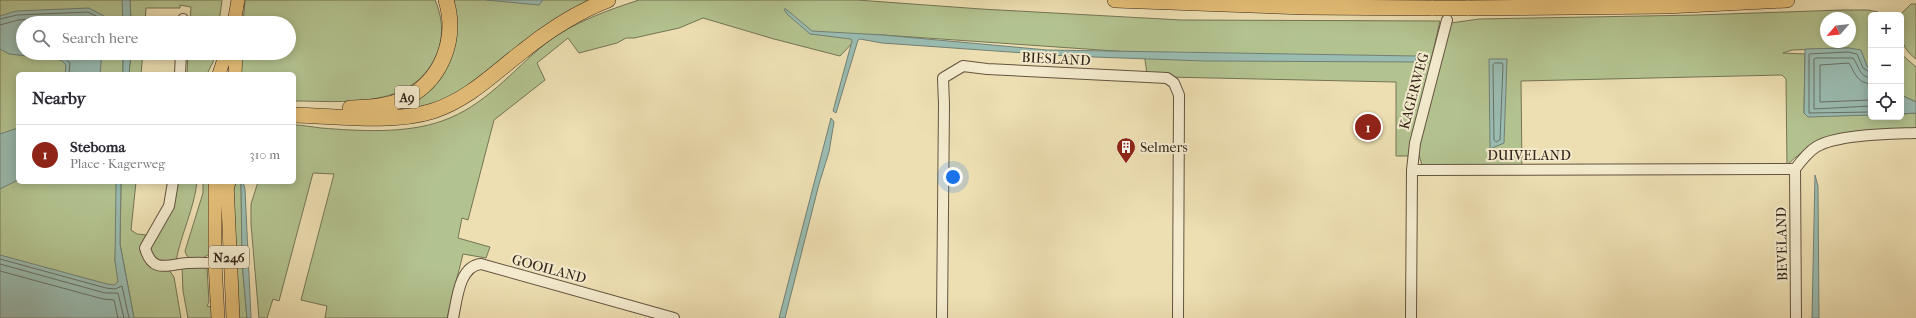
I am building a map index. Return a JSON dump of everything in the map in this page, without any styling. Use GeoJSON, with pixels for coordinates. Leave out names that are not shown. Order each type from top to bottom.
{"type":"FeatureCollection","features":[{"type":"Feature","properties":{"kind":"highway","name":"A9"},"geometry":{"type":"LineString","coordinates":[[296,106],[367,107],[392,103],[412,94],[425,84],[436,72],[446,56],[451,30],[446,0]]}},
{"type":"Feature","properties":{"kind":"highway","name":"A9"},"geometry":{"type":"LineString","coordinates":[[296,115],[381,118],[410,116],[432,111],[455,102],[488,81],[546,34],[576,15],[608,0]]}},
{"type":"Feature","properties":{"kind":"highway"},"geometry":{"type":"LineString","coordinates":[[1115,0],[1288,7],[1468,8],[1666,6],[1787,0]]}},
{"type":"Feature","properties":{"kind":"highway"},"geometry":{"type":"LineString","coordinates":[[296,119],[312,115]]}},
{"type":"Feature","properties":{"kind":"main road"},"geometry":{"type":"LineString","coordinates":[[235,16],[238,0]]}},
{"type":"Feature","properties":{"kind":"main road"},"geometry":{"type":"LineString","coordinates":[[220,72],[224,60]]}},
{"type":"Feature","properties":{"kind":"main road"},"geometry":{"type":"LineString","coordinates":[[227,60],[227,72]]}},
{"type":"Feature","properties":{"kind":"main road"},"geometry":{"type":"LineString","coordinates":[[235,72],[236,60]]}},
{"type":"Feature","properties":{"kind":"main road","name":"N246"},"geometry":{"type":"LineString","coordinates":[[218,318],[215,263],[221,184]]}},
{"type":"Feature","properties":{"kind":"main road","name":"N246"},"geometry":{"type":"LineString","coordinates":[[221,184],[232,318]]}},
{"type":"Feature","properties":{"kind":"street","name":"KAGERWEG"},"geometry":{"type":"LineString","coordinates":[[1412,170],[1415,143],[1447,20]]}},
{"type":"Feature","properties":{"kind":"street"},"geometry":{"type":"LineString","coordinates":[[180,72],[181,60]]}},
{"type":"Feature","properties":{"kind":"street","name":"BIESLAND"},"geometry":{"type":"LineString","coordinates":[[942,318],[943,78],[963,66],[987,69],[1167,78],[1174,83],[1179,95],[1178,318]]}},
{"type":"Feature","properties":{"kind":"street"},"geometry":{"type":"LineString","coordinates":[[1795,169],[1802,159],[1817,146],[1846,137],[1916,132]]}},
{"type":"Feature","properties":{"kind":"street","name":"DUIVELAND"},"geometry":{"type":"LineString","coordinates":[[1412,170],[1795,169]]}},
{"type":"Feature","properties":{"kind":"street","name":"BEVELAND"},"geometry":{"type":"LineString","coordinates":[[1795,169],[1796,318]]}},
{"type":"Feature","properties":{"kind":"street"},"geometry":{"type":"LineString","coordinates":[[1411,318],[1412,170]]}},
{"type":"Feature","properties":{"kind":"street"},"geometry":{"type":"LineString","coordinates":[[173,184],[169,206],[145,248],[148,257],[154,264],[160,266],[215,263]]}},
{"type":"Feature","properties":{"kind":"street","name":"GOOILAND"},"geometry":{"type":"LineString","coordinates":[[453,318],[464,276],[468,269],[474,265],[481,264],[674,318]]}},
{"type":"Feature","properties":{"kind":"green space"},"geometry":{"type":"Polygon","coordinates":[[[0,0],[123,0],[123,16],[16,16],[16,60],[123,60],[123,72],[16,72],[16,184],[118,184],[115,261],[128,318],[0,318],[0,0]]]}},
{"type":"Feature","properties":{"kind":"green space"},"geometry":{"type":"Polygon","coordinates":[[[130,0],[222,0],[220,16],[190,16],[191,7],[180,5],[180,8],[146,8],[145,16],[131,16],[130,0]]]}},
{"type":"Feature","properties":{"kind":"green space"},"geometry":{"type":"Polygon","coordinates":[[[245,0],[435,0],[440,14],[442,28],[439,49],[436,56],[425,73],[410,86],[393,94],[374,99],[333,102],[296,101],[296,72],[240,72],[241,60],[296,60],[296,16],[244,16],[245,0]]]}},
{"type":"Feature","properties":{"kind":"green space"},"geometry":{"type":"Polygon","coordinates":[[[449,0],[594,0],[469,90],[411,113],[357,112],[434,82],[449,0]]]}},
{"type":"Feature","properties":{"kind":"green space"},"geometry":{"type":"Polygon","coordinates":[[[639,0],[857,0],[981,9],[1181,20],[1440,21],[1409,156],[1396,156],[1396,82],[1166,77],[1147,74],[1144,53],[883,35],[860,35],[840,56],[774,39],[703,18],[679,28],[634,38],[626,38],[617,43],[579,53],[568,38],[537,63],[545,80],[494,120],[468,220],[462,218],[458,238],[490,247],[486,258],[463,254],[447,318],[325,318],[327,306],[301,300],[334,174],[313,173],[279,301],[273,299],[267,318],[259,318],[251,224],[251,204],[257,184],[296,184],[296,125],[367,131],[413,128],[442,121],[472,106],[485,97],[546,43],[556,36],[579,23],[639,0]]]}},
{"type":"Feature","properties":{"kind":"green space"},"geometry":{"type":"Polygon","coordinates":[[[1911,4],[1916,4],[1916,59],[1910,54],[1904,45],[1903,12],[1911,4]]]}},
{"type":"Feature","properties":{"kind":"green space"},"geometry":{"type":"Polygon","coordinates":[[[1843,10],[1868,10],[1878,12],[1868,12],[1868,67],[1849,48],[1792,50],[1783,53],[1805,54],[1804,113],[1868,115],[1868,120],[1904,120],[1904,114],[1916,113],[1916,128],[1863,131],[1832,138],[1817,144],[1802,153],[1787,165],[1786,79],[1782,75],[1521,81],[1522,170],[1426,169],[1422,165],[1418,152],[1451,23],[1479,19],[1698,15],[1843,10]]]}},
{"type":"Feature","properties":{"kind":"green space"},"geometry":{"type":"Polygon","coordinates":[[[1904,57],[1916,67],[1916,102],[1904,96],[1904,57]]]}},
{"type":"Feature","properties":{"kind":"green space"},"geometry":{"type":"Polygon","coordinates":[[[130,60],[142,60],[141,72],[129,72],[130,60]]]}},
{"type":"Feature","properties":{"kind":"green space"},"geometry":{"type":"Polygon","coordinates":[[[188,60],[214,60],[208,72],[187,72],[188,60]]]}},
{"type":"Feature","properties":{"kind":"green space"},"geometry":{"type":"Polygon","coordinates":[[[121,184],[136,184],[131,230],[137,234],[146,235],[141,251],[156,268],[169,270],[174,277],[181,318],[134,318],[120,244],[121,184]]]}},
{"type":"Feature","properties":{"kind":"green space"},"geometry":{"type":"Polygon","coordinates":[[[175,184],[197,184],[176,261],[158,262],[151,256],[149,249],[175,184]]]}},
{"type":"Feature","properties":{"kind":"green space"},"geometry":{"type":"Polygon","coordinates":[[[203,184],[209,184],[210,253],[196,260],[189,258],[185,251],[203,193],[203,184]]]}},
{"type":"Feature","properties":{"kind":"green space"},"geometry":{"type":"Polygon","coordinates":[[[233,184],[241,184],[242,262],[247,318],[239,318],[233,184]]]}},
{"type":"Feature","properties":{"kind":"green space"},"geometry":{"type":"Polygon","coordinates":[[[182,267],[207,267],[209,302],[207,306],[211,307],[215,318],[188,318],[183,291],[182,267]]]}},
{"type":"Feature","properties":{"kind":"water"},"geometry":{"type":"Polygon","coordinates":[[[122,0],[130,0],[131,16],[123,16],[122,0]]]}},
{"type":"Feature","properties":{"kind":"water"},"geometry":{"type":"Polygon","coordinates":[[[486,0],[543,0],[539,5],[486,0]]]}},
{"type":"Feature","properties":{"kind":"water"},"geometry":{"type":"Polygon","coordinates":[[[89,8],[104,16],[16,16],[16,55],[9,54],[0,49],[0,16],[16,11],[89,8]]]}},
{"type":"Feature","properties":{"kind":"water"},"geometry":{"type":"Polygon","coordinates":[[[784,9],[786,9],[812,31],[883,35],[1047,50],[1416,56],[1416,62],[1204,61],[1067,56],[882,43],[860,39],[858,40],[836,113],[833,111],[852,41],[851,39],[810,34],[787,14],[784,9]]]}},
{"type":"Feature","properties":{"kind":"water"},"geometry":{"type":"Polygon","coordinates":[[[1849,48],[1861,50],[1868,67],[1868,115],[1808,117],[1804,113],[1805,49],[1849,48]]]}},
{"type":"Feature","properties":{"kind":"water"},"geometry":{"type":"Polygon","coordinates":[[[1489,59],[1507,59],[1504,143],[1490,149],[1489,59]]]}},
{"type":"Feature","properties":{"kind":"water"},"geometry":{"type":"Polygon","coordinates":[[[61,60],[101,60],[100,72],[65,72],[66,65],[61,60]]]}},
{"type":"Feature","properties":{"kind":"water"},"geometry":{"type":"Polygon","coordinates":[[[123,60],[130,60],[129,72],[123,72],[123,60]]]}},
{"type":"Feature","properties":{"kind":"water"},"geometry":{"type":"Polygon","coordinates":[[[1904,96],[1916,102],[1916,113],[1904,114],[1904,96]]]}},
{"type":"Feature","properties":{"kind":"water"},"geometry":{"type":"Polygon","coordinates":[[[831,118],[834,122],[829,152],[819,184],[785,318],[779,318],[831,118]]]}},
{"type":"Feature","properties":{"kind":"water"},"geometry":{"type":"Polygon","coordinates":[[[16,129],[16,181],[0,189],[0,134],[16,129]]]}},
{"type":"Feature","properties":{"kind":"water"},"geometry":{"type":"Polygon","coordinates":[[[1815,175],[1818,186],[1819,318],[1812,318],[1815,175]]]}},
{"type":"Feature","properties":{"kind":"water"},"geometry":{"type":"Polygon","coordinates":[[[116,184],[121,184],[120,244],[134,318],[0,318],[0,255],[114,285],[118,282],[115,261],[116,184]]]}},
{"type":"Feature","properties":{"kind":"water"},"geometry":{"type":"Polygon","coordinates":[[[241,184],[244,184],[251,318],[247,318],[242,262],[241,184]]]}},
{"type":"Feature","properties":{"kind":"place","name":"Steboma"},"geometry":{"type":"Point","coordinates":[1368,127]}},
{"type":"Feature","properties":{"kind":"place","name":"Selmers"},"geometry":{"type":"Point","coordinates":[1126,164]}}]}
